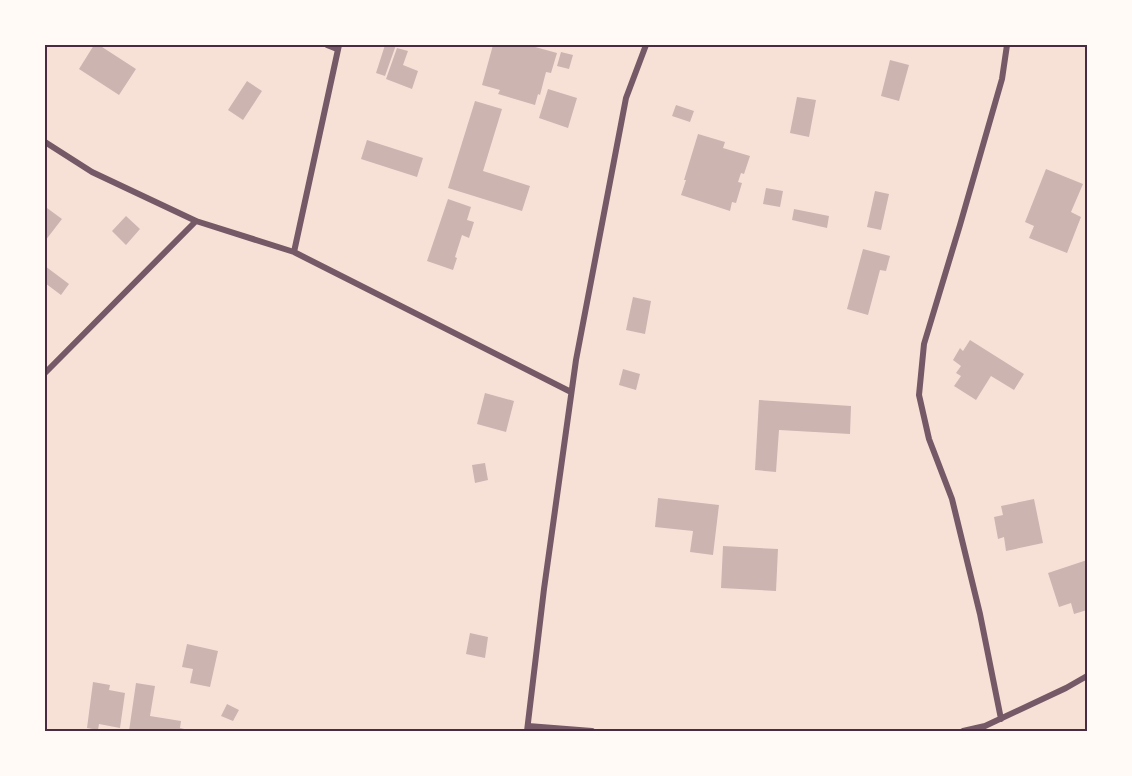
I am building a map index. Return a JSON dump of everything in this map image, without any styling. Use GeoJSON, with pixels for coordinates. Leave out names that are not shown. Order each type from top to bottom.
{"type":"FeatureCollection","features":[{"type":"Feature","properties":{"kind":"street"},"geometry":{"type":"LineString","coordinates":[[294,252],[338,47],[327,45]]}},
{"type":"Feature","properties":{"kind":"street"},"geometry":{"type":"LineString","coordinates":[[592,731],[528,728],[544,589],[576,360],[626,98],[646,45]]}},
{"type":"Feature","properties":{"kind":"street"},"geometry":{"type":"LineString","coordinates":[[1001,719],[980,614],[952,499],[929,439],[919,395],[924,344],[1002,79],[1007,45]]}},
{"type":"Feature","properties":{"kind":"street"},"geometry":{"type":"LineString","coordinates":[[45,142],[92,172],[196,221],[294,252],[572,392]]}},
{"type":"Feature","properties":{"kind":"street"},"geometry":{"type":"LineString","coordinates":[[45,373],[196,221]]}},
{"type":"Feature","properties":{"kind":"street"},"geometry":{"type":"LineString","coordinates":[[963,731],[985,726],[1001,719],[1087,676]]}},
{"type":"Feature","properties":{"kind":"building"},"geometry":{"type":"Polygon","coordinates":[[[94,45],[99,45],[136,69],[119,95],[79,69],[94,45]]]}},
{"type":"Feature","properties":{"kind":"building"},"geometry":{"type":"Polygon","coordinates":[[[385,45],[396,45],[385,76],[376,73],[385,45]]]}},
{"type":"Feature","properties":{"kind":"building"},"geometry":{"type":"Polygon","coordinates":[[[493,45],[528,45],[557,53],[551,73],[546,72],[535,105],[498,94],[500,90],[482,85],[493,45]]]}},
{"type":"Feature","properties":{"kind":"building"},"geometry":{"type":"Polygon","coordinates":[[[397,48],[408,51],[403,65],[418,71],[412,89],[386,79],[397,48]]]}},
{"type":"Feature","properties":{"kind":"building"},"geometry":{"type":"Polygon","coordinates":[[[561,52],[573,55],[569,69],[557,66],[561,52]]]}},
{"type":"Feature","properties":{"kind":"building"},"geometry":{"type":"Polygon","coordinates":[[[890,60],[909,65],[899,101],[881,96],[890,60]]]}},
{"type":"Feature","properties":{"kind":"building"},"geometry":{"type":"Polygon","coordinates":[[[247,81],[262,91],[243,120],[228,110],[247,81]]]}},
{"type":"Feature","properties":{"kind":"building"},"geometry":{"type":"Polygon","coordinates":[[[548,89],[577,98],[568,128],[539,118],[548,89]]]}},
{"type":"Feature","properties":{"kind":"building"},"geometry":{"type":"Polygon","coordinates":[[[797,97],[816,100],[809,137],[790,133],[797,97]]]}},
{"type":"Feature","properties":{"kind":"building"},"geometry":{"type":"Polygon","coordinates":[[[475,101],[502,109],[483,171],[530,186],[522,211],[448,188],[475,101]]]}},
{"type":"Feature","properties":{"kind":"building"},"geometry":{"type":"Polygon","coordinates":[[[676,105],[694,111],[690,122],[672,116],[676,105]]]}},
{"type":"Feature","properties":{"kind":"building"},"geometry":{"type":"Polygon","coordinates":[[[698,134],[725,142],[723,148],[750,156],[744,174],[741,173],[738,182],[742,183],[736,203],[732,202],[730,211],[681,195],[698,134]]]}},
{"type":"Feature","properties":{"kind":"building"},"geometry":{"type":"Polygon","coordinates":[[[367,140],[423,158],[417,177],[361,159],[367,140]]]}},
{"type":"Feature","properties":{"kind":"building"},"geometry":{"type":"Polygon","coordinates":[[[1046,169],[1083,184],[1071,212],[1081,217],[1067,253],[1029,238],[1034,226],[1025,222],[1046,169]]]}},
{"type":"Feature","properties":{"kind":"building"},"geometry":{"type":"Polygon","coordinates":[[[766,188],[783,191],[780,207],[763,204],[766,188]]]}},
{"type":"Feature","properties":{"kind":"building"},"geometry":{"type":"Polygon","coordinates":[[[875,191],[889,194],[881,230],[867,227],[875,191]]]}},
{"type":"Feature","properties":{"kind":"building"},"geometry":{"type":"Polygon","coordinates":[[[448,199],[471,207],[467,220],[474,222],[469,238],[462,235],[453,270],[427,261],[448,199]]]}},
{"type":"Feature","properties":{"kind":"building"},"geometry":{"type":"Polygon","coordinates":[[[47,208],[62,219],[45,241],[45,211],[47,208]]]}},
{"type":"Feature","properties":{"kind":"building"},"geometry":{"type":"Polygon","coordinates":[[[794,209],[829,216],[827,228],[792,220],[794,209]]]}},
{"type":"Feature","properties":{"kind":"building"},"geometry":{"type":"Polygon","coordinates":[[[126,216],[140,229],[126,245],[112,231],[126,216]]]}},
{"type":"Feature","properties":{"kind":"building"},"geometry":{"type":"Polygon","coordinates":[[[863,249],[890,256],[886,271],[880,270],[868,315],[847,309],[863,249]]]}},
{"type":"Feature","properties":{"kind":"building"},"geometry":{"type":"Polygon","coordinates":[[[45,266],[69,284],[61,295],[45,283],[45,266]]]}},
{"type":"Feature","properties":{"kind":"building"},"geometry":{"type":"Polygon","coordinates":[[[633,297],[651,301],[645,334],[626,330],[633,297]]]}},
{"type":"Feature","properties":{"kind":"building"},"geometry":{"type":"Polygon","coordinates":[[[970,340],[1024,374],[1014,390],[991,376],[976,400],[954,386],[961,376],[956,373],[961,366],[953,360],[960,348],[963,351],[970,340]]]}},
{"type":"Feature","properties":{"kind":"building"},"geometry":{"type":"Polygon","coordinates":[[[623,369],[640,374],[636,390],[619,385],[623,369]]]}},
{"type":"Feature","properties":{"kind":"building"},"geometry":{"type":"Polygon","coordinates":[[[485,393],[514,401],[506,432],[477,424],[485,393]]]}},
{"type":"Feature","properties":{"kind":"building"},"geometry":{"type":"Polygon","coordinates":[[[759,400],[851,406],[850,434],[779,430],[776,472],[755,470],[759,400]]]}},
{"type":"Feature","properties":{"kind":"building"},"geometry":{"type":"Polygon","coordinates":[[[485,463],[488,480],[475,483],[472,465],[485,463]]]}},
{"type":"Feature","properties":{"kind":"building"},"geometry":{"type":"Polygon","coordinates":[[[658,498],[719,505],[713,555],[690,552],[693,531],[655,527],[658,498]]]}},
{"type":"Feature","properties":{"kind":"building"},"geometry":{"type":"Polygon","coordinates":[[[1034,499],[1043,543],[1006,551],[1004,537],[998,539],[994,517],[1003,515],[1001,506],[1034,499]]]}},
{"type":"Feature","properties":{"kind":"building"},"geometry":{"type":"Polygon","coordinates":[[[723,546],[778,549],[776,591],[721,588],[723,546]]]}},
{"type":"Feature","properties":{"kind":"building"},"geometry":{"type":"Polygon","coordinates":[[[1087,560],[1087,610],[1074,614],[1071,603],[1059,607],[1048,573],[1087,560]]]}},
{"type":"Feature","properties":{"kind":"building"},"geometry":{"type":"Polygon","coordinates":[[[470,633],[488,637],[485,658],[466,654],[470,633]]]}},
{"type":"Feature","properties":{"kind":"building"},"geometry":{"type":"Polygon","coordinates":[[[187,644],[218,651],[210,687],[190,683],[193,669],[182,667],[187,644]]]}},
{"type":"Feature","properties":{"kind":"building"},"geometry":{"type":"Polygon","coordinates":[[[93,682],[110,685],[109,690],[125,693],[120,728],[99,724],[98,730],[87,728],[93,682]]]}},
{"type":"Feature","properties":{"kind":"building"},"geometry":{"type":"Polygon","coordinates":[[[136,683],[155,686],[150,716],[181,721],[180,728],[189,730],[129,731],[136,683]]]}},
{"type":"Feature","properties":{"kind":"building"},"geometry":{"type":"Polygon","coordinates":[[[227,704],[239,710],[233,721],[221,716],[227,704]]]}}]}
